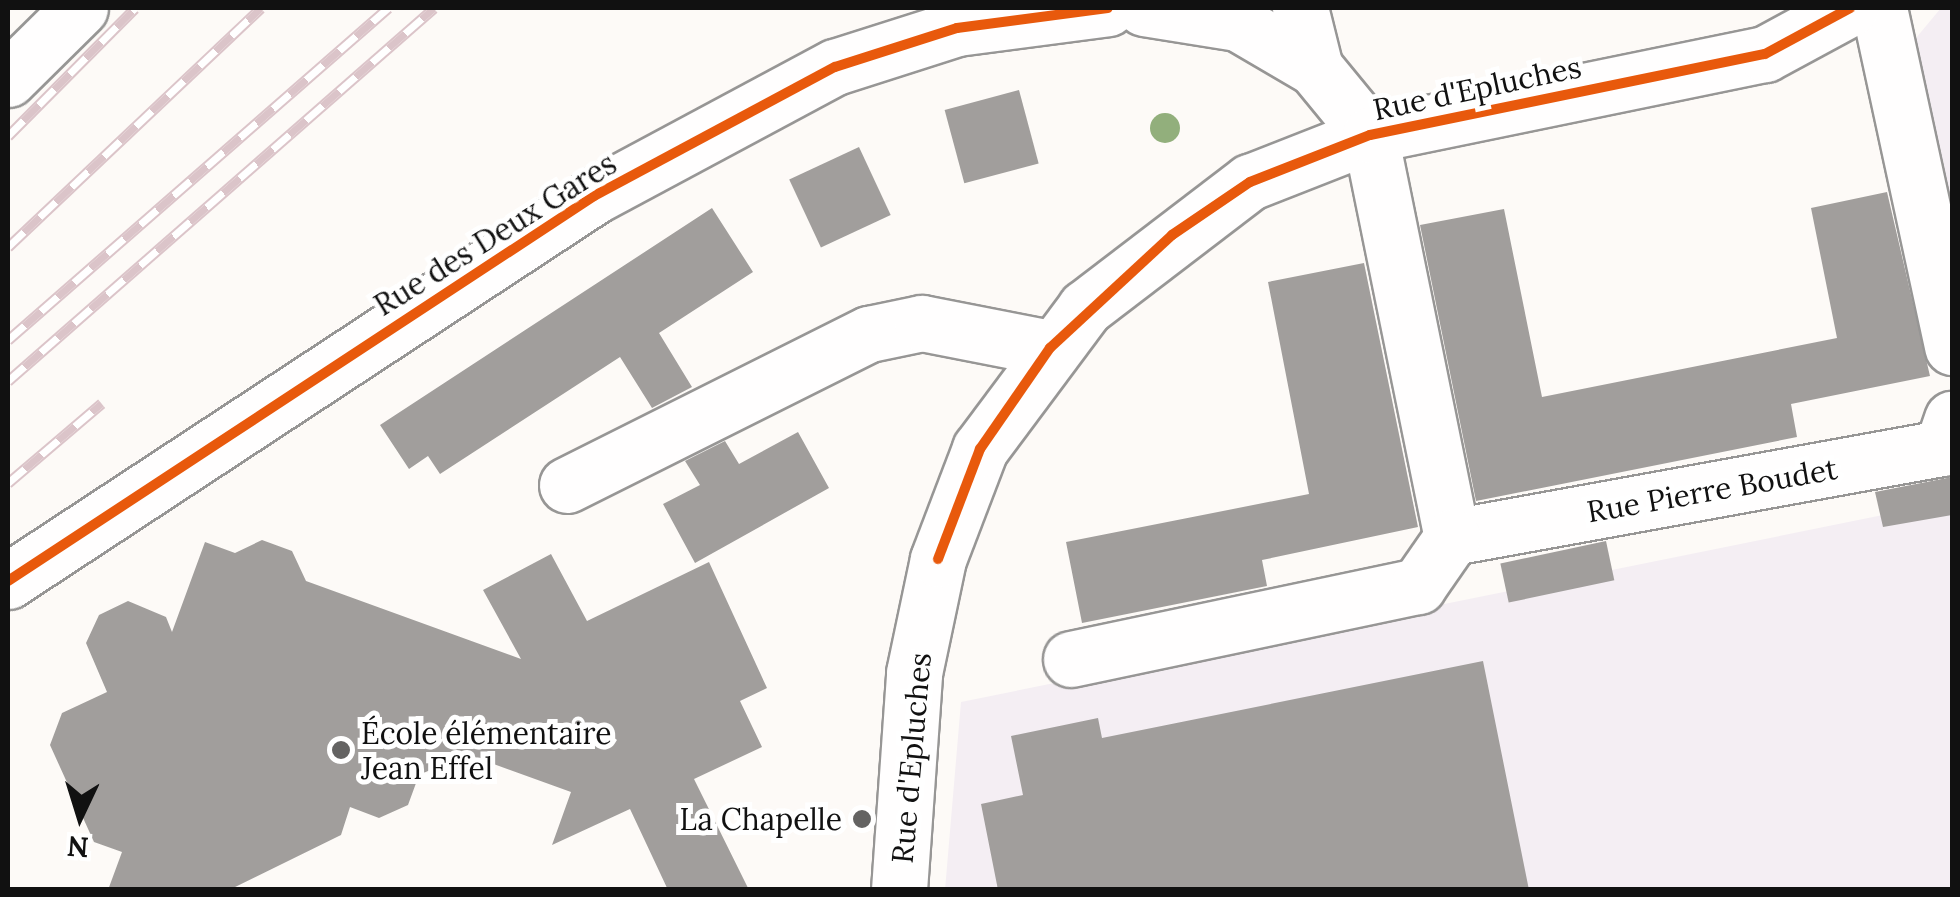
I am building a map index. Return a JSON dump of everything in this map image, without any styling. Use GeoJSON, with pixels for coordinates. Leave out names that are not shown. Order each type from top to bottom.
{"type":"FeatureCollection","features":[{"type":"Feature","properties":{"kind":"street"},"geometry":{"type":"LineString","coordinates":[[8,79],[80,8]]}},
{"type":"Feature","properties":{"kind":"street","name":"Rue des Deux Gares"},"geometry":{"type":"LineString","coordinates":[[8,581],[594,196],[835,67],[957,28],[1108,8]]}},
{"type":"Feature","properties":{"kind":"street"},"geometry":{"type":"LineString","coordinates":[[1071,658],[1418,586],[1452,537],[1370,135],[1315,68],[1226,18],[1144,8]]}},
{"type":"Feature","properties":{"kind":"street"},"geometry":{"type":"LineString","coordinates":[[1300,8],[1315,68]]}},
{"type":"Feature","properties":{"kind":"street","name":"Rue d'Epluches"},"geometry":{"type":"LineString","coordinates":[[899,890],[914,672],[938,559],[980,449],[1050,348],[1158,247],[1250,182],[1370,135],[1765,54],[1850,8]]}},
{"type":"Feature","properties":{"kind":"street"},"geometry":{"type":"LineString","coordinates":[[1879,8],[1952,347]]}},
{"type":"Feature","properties":{"kind":"street"},"geometry":{"type":"LineString","coordinates":[[567,485],[869,334],[922,323],[1050,348]]}},
{"type":"Feature","properties":{"kind":"street","name":"Rue Pierre Boudet"},"geometry":{"type":"LineString","coordinates":[[1452,537],[1942,448],[1952,418]]}},
{"type":"Feature","properties":{"kind":"shaded area"},"geometry":{"type":"Polygon","coordinates":[[[1941,8],[1952,8],[1952,223],[1906,50],[1941,8]]]}},
{"type":"Feature","properties":{"kind":"shaded area"},"geometry":{"type":"Polygon","coordinates":[[[1952,501],[1952,889],[945,890],[961,702],[1952,501]]]}},
{"type":"Feature","properties":{"kind":"building"},"geometry":{"type":"Polygon","coordinates":[[[1019,90],[1039,163],[964,183],[945,110],[1019,90]]]}},
{"type":"Feature","properties":{"kind":"building"},"geometry":{"type":"Polygon","coordinates":[[[859,147],[891,215],[821,248],[789,180],[859,147]]]}},
{"type":"Feature","properties":{"kind":"building"},"geometry":{"type":"Polygon","coordinates":[[[1887,192],[1930,376],[1791,404],[1797,437],[1476,501],[1420,225],[1504,209],[1542,397],[1837,338],[1811,208],[1887,192]]]}},
{"type":"Feature","properties":{"kind":"building"},"geometry":{"type":"Polygon","coordinates":[[[712,208],[753,272],[659,333],[692,387],[652,408],[620,357],[440,474],[428,456],[409,469],[380,425],[712,208]]]}},
{"type":"Feature","properties":{"kind":"building"},"geometry":{"type":"Polygon","coordinates":[[[1364,263],[1418,527],[1262,560],[1267,586],[1082,623],[1066,542],[1309,494],[1268,282],[1364,263]]]}},
{"type":"Feature","properties":{"kind":"building"},"geometry":{"type":"Polygon","coordinates":[[[798,432],[829,488],[695,563],[663,504],[700,485],[685,461],[725,441],[739,464],[798,432]]]}},
{"type":"Feature","properties":{"kind":"building"},"geometry":{"type":"Polygon","coordinates":[[[1952,477],[1952,515],[1883,527],[1875,492],[1952,477]]]}},
{"type":"Feature","properties":{"kind":"building"},"geometry":{"type":"Polygon","coordinates":[[[262,540],[292,551],[306,581],[521,659],[483,590],[551,554],[587,621],[709,562],[767,688],[740,701],[762,747],[694,779],[749,890],[668,890],[630,809],[552,845],[571,792],[466,754],[419,775],[408,805],[379,818],[350,807],[341,835],[229,890],[108,890],[122,852],[94,842],[50,745],[62,713],[107,692],[86,643],[99,615],[128,601],[166,617],[172,632],[205,542],[235,553],[262,540]]]}},
{"type":"Feature","properties":{"kind":"building"},"geometry":{"type":"Polygon","coordinates":[[[1606,541],[1614,580],[1509,603],[1500,563],[1606,541]]]}},
{"type":"Feature","properties":{"kind":"building"},"geometry":{"type":"Polygon","coordinates":[[[1483,661],[1529,890],[998,890],[981,804],[1023,795],[1011,736],[1098,718],[1102,738],[1483,661]]]}},
{"type":"Feature","properties":{"kind":"railway"},"geometry":{"type":"LineString","coordinates":[[8,136],[135,8]]}},
{"type":"Feature","properties":{"kind":"railway"},"geometry":{"type":"LineString","coordinates":[[8,247],[261,8]]}},
{"type":"Feature","properties":{"kind":"railway"},"geometry":{"type":"LineString","coordinates":[[8,340],[388,8]]}},
{"type":"Feature","properties":{"kind":"railway"},"geometry":{"type":"LineString","coordinates":[[8,381],[434,8]]}},
{"type":"Feature","properties":{"kind":"railway"},"geometry":{"type":"LineString","coordinates":[[8,483],[102,403]]}},
{"type":"Feature","properties":{"kind":"cycle path"},"geometry":{"type":"LineString","coordinates":[[8,581],[594,196],[835,67],[957,28],[1108,8]]}},
{"type":"Feature","properties":{"kind":"cycle path"},"geometry":{"type":"LineString","coordinates":[[938,559],[980,449],[1050,348],[1172,235],[1250,182],[1370,135],[1765,54],[1850,8]]}},
{"type":"Feature","properties":{"kind":"place","name":"École élémentaire Jean Effel"},"geometry":{"type":"Point","coordinates":[341,750]}},
{"type":"Feature","properties":{"kind":"place","name":"La Chapelle"},"geometry":{"type":"Point","coordinates":[862,819]}}]}
